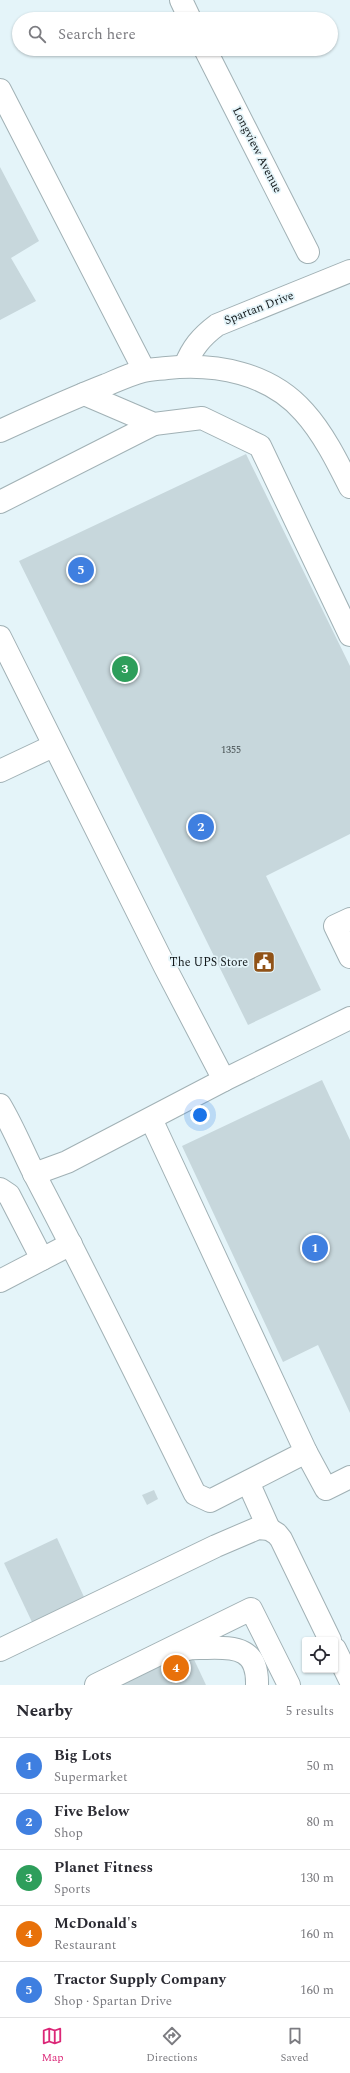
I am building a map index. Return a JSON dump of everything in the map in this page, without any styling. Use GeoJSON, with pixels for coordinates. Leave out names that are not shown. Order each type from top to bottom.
{"type":"FeatureCollection","features":[{"type":"Feature","properties":{"kind":"street"},"geometry":{"type":"LineString","coordinates":[[180,0],[186,12]]}},
{"type":"Feature","properties":{"kind":"street","name":"Longview Avenue"},"geometry":{"type":"LineString","coordinates":[[209,56],[308,252]]}},
{"type":"Feature","properties":{"kind":"street"},"geometry":{"type":"LineString","coordinates":[[0,90],[144,370]]}},
{"type":"Feature","properties":{"kind":"street","name":"Spartan Drive"},"geometry":{"type":"LineString","coordinates":[[185,366],[190,352],[201,336],[216,325],[350,271]]}},
{"type":"Feature","properties":{"kind":"street"},"geometry":{"type":"LineString","coordinates":[[0,431],[84,394],[144,370],[185,366],[222,368],[245,374],[286,396],[308,418],[330,449],[350,487]]}},
{"type":"Feature","properties":{"kind":"street"},"geometry":{"type":"LineString","coordinates":[[84,394],[154,424]]}},
{"type":"Feature","properties":{"kind":"street"},"geometry":{"type":"LineString","coordinates":[[0,502],[154,424],[202,418],[260,446],[350,635]]}},
{"type":"Feature","properties":{"kind":"street"},"geometry":{"type":"LineString","coordinates":[[0,637],[53,746],[224,1080]]}},
{"type":"Feature","properties":{"kind":"street"},"geometry":{"type":"LineString","coordinates":[[0,771],[53,746]]}},
{"type":"Feature","properties":{"kind":"street"},"geometry":{"type":"LineString","coordinates":[[350,919],[335,926],[350,957]]}},
{"type":"Feature","properties":{"kind":"street"},"geometry":{"type":"LineString","coordinates":[[34,1174],[67,1162],[224,1080],[350,1018]]}},
{"type":"Feature","properties":{"kind":"street"},"geometry":{"type":"LineString","coordinates":[[0,1105],[9,1120],[34,1174],[71,1244],[195,1494],[210,1501],[306,1452]]}},
{"type":"Feature","properties":{"kind":"street"},"geometry":{"type":"LineString","coordinates":[[151,1119],[306,1452],[326,1489],[350,1477]]}},
{"type":"Feature","properties":{"kind":"street"},"geometry":{"type":"LineString","coordinates":[[0,1189],[9,1195],[42,1259]]}},
{"type":"Feature","properties":{"kind":"street"},"geometry":{"type":"LineString","coordinates":[[0,1281],[71,1244]]}},
{"type":"Feature","properties":{"kind":"street"},"geometry":{"type":"LineString","coordinates":[[248,1482],[269,1529]]}},
{"type":"Feature","properties":{"kind":"street"},"geometry":{"type":"LineString","coordinates":[[0,1650],[216,1546],[258,1528],[269,1529],[277,1534],[281,1539],[329,1637]]}},
{"type":"Feature","properties":{"kind":"street"},"geometry":{"type":"LineString","coordinates":[[96,1685],[251,1609],[289,1685]]}},
{"type":"Feature","properties":{"kind":"street"},"geometry":{"type":"LineString","coordinates":[[112,1685],[188,1647],[225,1647],[242,1650],[252,1659],[258,1672],[257,1685]]}},
{"type":"Feature","properties":{"kind":"street"},"geometry":{"type":"LineString","coordinates":[[342,1655],[350,1680]]}},
{"type":"Feature","properties":{"kind":"building"},"geometry":{"type":"Polygon","coordinates":[[[0,167],[39,241],[11,258],[36,301],[0,320],[0,167]]]}},
{"type":"Feature","properties":{"kind":"building"},"geometry":{"type":"Polygon","coordinates":[[[246,454],[350,666],[350,834],[266,876],[321,990],[248,1025],[19,561],[246,454]]]}},
{"type":"Feature","properties":{"kind":"building"},"geometry":{"type":"Polygon","coordinates":[[[322,1080],[350,1140],[350,1413],[318,1345],[283,1362],[182,1146],[322,1080]]]}},
{"type":"Feature","properties":{"kind":"building"},"geometry":{"type":"Polygon","coordinates":[[[154,1490],[158,1499],[147,1505],[142,1495],[154,1490]]]}},
{"type":"Feature","properties":{"kind":"building"},"geometry":{"type":"Polygon","coordinates":[[[57,1538],[84,1597],[32,1622],[4,1563],[57,1538]]]}},
{"type":"Feature","properties":{"kind":"building"},"geometry":{"type":"Polygon","coordinates":[[[190,1651],[206,1685],[120,1685],[190,1651]]]}},
{"type":"Feature","properties":{"kind":"place","name":"Tractor Supply Company"},"geometry":{"type":"Point","coordinates":[81,570]}},
{"type":"Feature","properties":{"kind":"place","name":"Planet Fitness"},"geometry":{"type":"Point","coordinates":[125,669]}},
{"type":"Feature","properties":{"kind":"place","name":"Five Below"},"geometry":{"type":"Point","coordinates":[201,827]}},
{"type":"Feature","properties":{"kind":"place","name":"The UPS Store"},"geometry":{"type":"Point","coordinates":[264,962]}},
{"type":"Feature","properties":{"kind":"place","name":"Big Lots"},"geometry":{"type":"Point","coordinates":[315,1248]}},
{"type":"Feature","properties":{"kind":"place","name":"McDonald's"},"geometry":{"type":"Point","coordinates":[176,1668]}}]}
